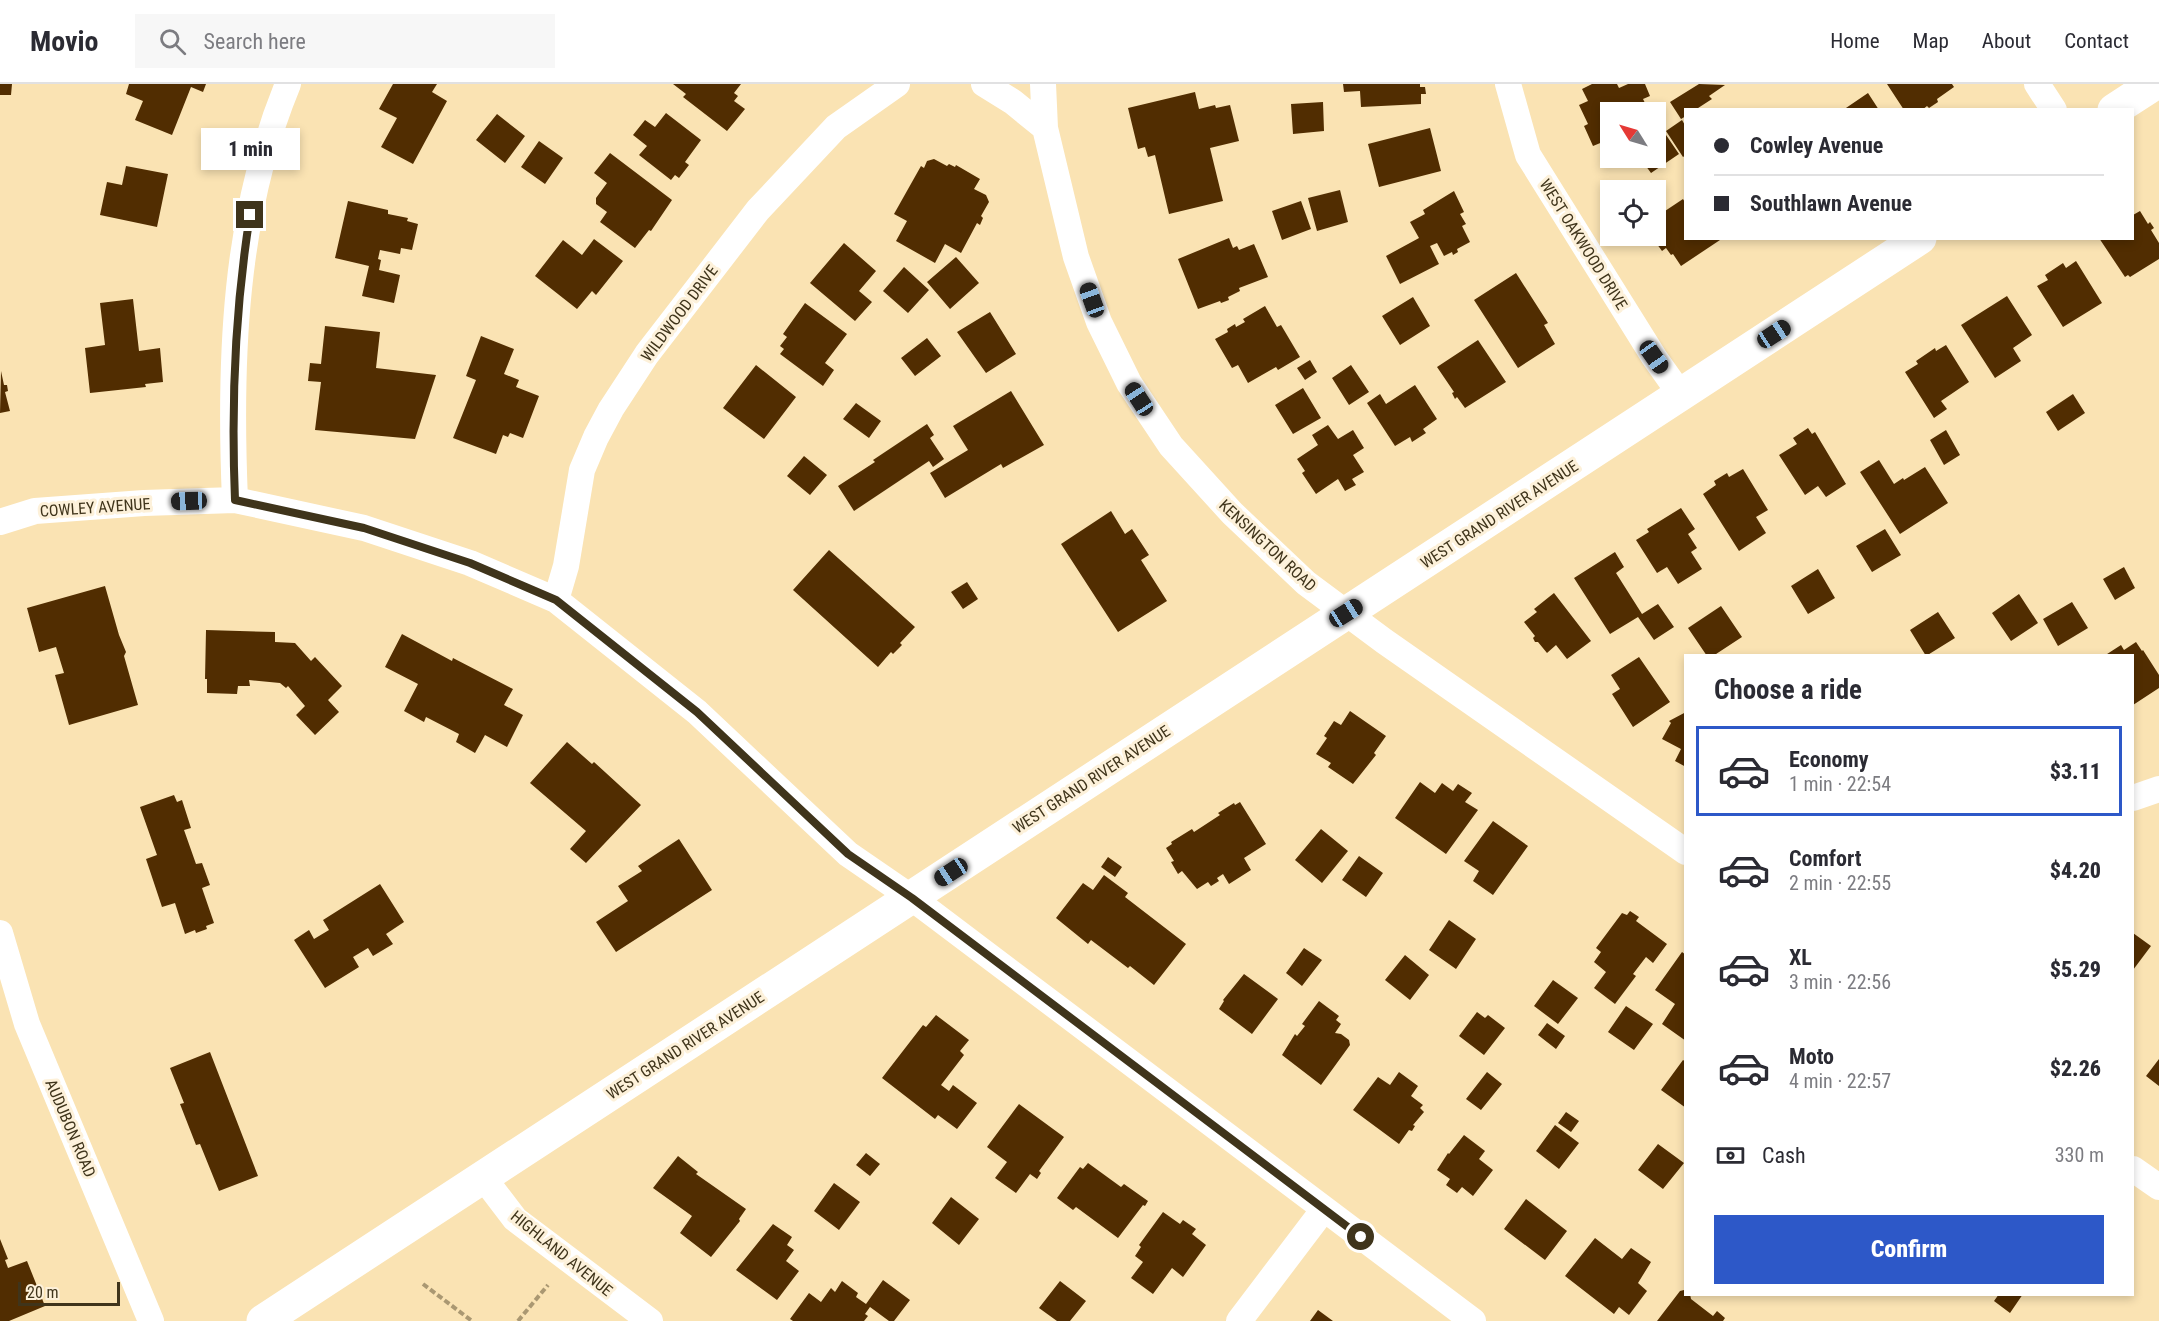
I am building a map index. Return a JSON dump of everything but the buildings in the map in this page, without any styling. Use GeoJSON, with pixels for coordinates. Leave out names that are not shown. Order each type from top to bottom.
{"type":"FeatureCollection","features":[{"type":"Feature","properties":{"kind":"main road"},"geometry":{"type":"LineString","coordinates":[[2117,108],[2154,84]]}},
{"type":"Feature","properties":{"kind":"main road","name":"WEST GRAND RIVER AVENUE"},"geometry":{"type":"LineString","coordinates":[[263,1321],[1917,240]]}},
{"type":"Feature","properties":{"kind":"street"},"geometry":{"type":"LineString","coordinates":[[235,500],[233,388],[241,273],[253,195],[277,110],[288,84]]}},
{"type":"Feature","properties":{"kind":"street","name":"WILDWOOD DRIVE"},"geometry":{"type":"LineString","coordinates":[[556,600],[566,566],[582,470],[611,409],[647,354],[758,210],[836,127],[897,84]]}},
{"type":"Feature","properties":{"kind":"street"},"geometry":{"type":"LineString","coordinates":[[984,84],[1013,102],[1045,128]]}},
{"type":"Feature","properties":{"kind":"street","name":"KENSINGTON ROAD"},"geometry":{"type":"LineString","coordinates":[[1043,84],[1045,128],[1076,257],[1099,322],[1129,383],[1171,446],[1232,513],[1306,583],[1684,851]]}},
{"type":"Feature","properties":{"kind":"street","name":"WEST OAKWOOD DRIVE"},"geometry":{"type":"LineString","coordinates":[[1508,84],[1528,155],[1654,357],[1681,395]]}},
{"type":"Feature","properties":{"kind":"street"},"geometry":{"type":"LineString","coordinates":[[2037,84],[2053,108]]}},
{"type":"Feature","properties":{"kind":"street","name":"COWLEY AVENUE"},"geometry":{"type":"LineString","coordinates":[[0,522],[35,511],[144,503],[235,500],[364,528],[470,563],[556,600],[697,712],[848,854],[912,898],[1473,1321]]}},
{"type":"Feature","properties":{"kind":"street"},"geometry":{"type":"LineString","coordinates":[[2134,798],[2159,789]]}},
{"type":"Feature","properties":{"kind":"street","name":"AUDUBON ROAD"},"geometry":{"type":"LineString","coordinates":[[0,933],[27,1024],[151,1321]]}},
{"type":"Feature","properties":{"kind":"street"},"geometry":{"type":"LineString","coordinates":[[2134,1170],[2159,1187]]}},
{"type":"Feature","properties":{"kind":"street","name":"HIGHLAND AVENUE"},"geometry":{"type":"LineString","coordinates":[[483,1177],[515,1219],[650,1321]]}},
{"type":"Feature","properties":{"kind":"street"},"geometry":{"type":"LineString","coordinates":[[1239,1321],[1324,1209]]}},
{"type":"Feature","properties":{"kind":"path"},"geometry":{"type":"LineString","coordinates":[[423,1284],[472,1321]]}},
{"type":"Feature","properties":{"kind":"path"},"geometry":{"type":"LineString","coordinates":[[518,1321],[548,1285]]}},
{"type":"Feature","properties":{"kind":"route"},"geometry":{"type":"LineString","coordinates":[[250,215],[241,273],[233,388],[235,500],[364,528],[470,563],[556,600],[697,712],[848,854],[912,898],[1361,1237]]}}]}
